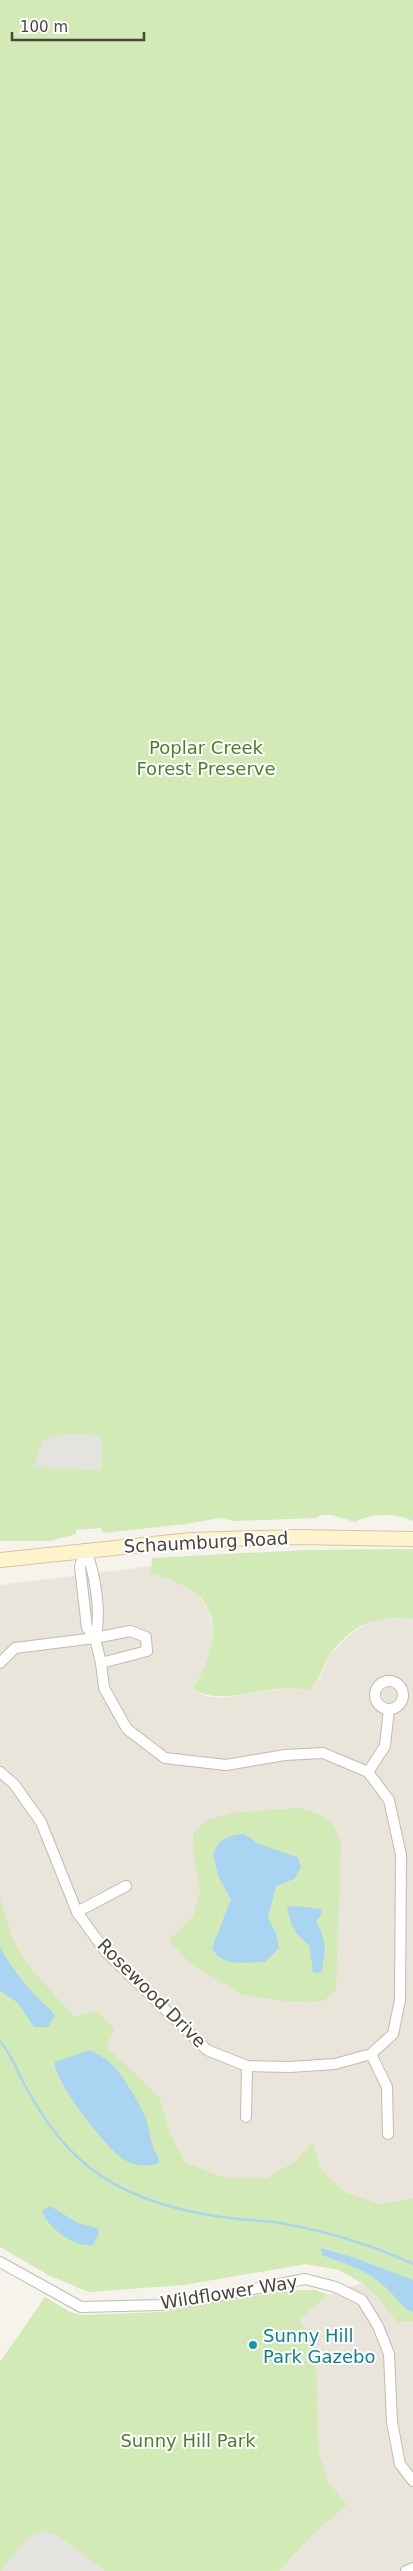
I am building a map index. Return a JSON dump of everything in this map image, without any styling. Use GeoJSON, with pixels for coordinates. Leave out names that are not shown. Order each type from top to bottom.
{"type":"FeatureCollection","features":[{"type":"Feature","properties":{"kind":"main road","name":"Schaumburg Road"},"geometry":{"type":"LineString","coordinates":[[0,1560],[191,1540],[295,1537],[413,1539]]}},
{"type":"Feature","properties":{"kind":"street","name":"Rosewood Drive"},"geometry":{"type":"LineString","coordinates":[[0,1772],[14,1784],[41,1822],[77,1912],[106,1952],[207,2050],[247,2066],[290,2067],[335,2064],[371,2054],[392,2034],[400,2000],[401,1855],[389,1800],[368,1772],[323,1752],[285,1755],[226,1765],[165,1758],[127,1729],[104,1688],[102,1663],[95,1638],[99,1627],[93,1566],[85,1550]]}},
{"type":"Feature","properties":{"kind":"street"},"geometry":{"type":"LineString","coordinates":[[0,1662],[15,1648],[95,1638],[130,1631],[146,1637],[147,1652],[102,1663]]}},
{"type":"Feature","properties":{"kind":"street"},"geometry":{"type":"LineString","coordinates":[[368,1772],[385,1746],[390,1709]]}},
{"type":"Feature","properties":{"kind":"street"},"geometry":{"type":"LineString","coordinates":[[77,1912],[126,1886]]}},
{"type":"Feature","properties":{"kind":"street"},"geometry":{"type":"LineString","coordinates":[[371,2054],[388,2087],[388,2134]]}},
{"type":"Feature","properties":{"kind":"street"},"geometry":{"type":"LineString","coordinates":[[246,2117],[247,2066]]}},
{"type":"Feature","properties":{"kind":"street","name":"Wildflower Way"},"geometry":{"type":"LineString","coordinates":[[0,2262],[81,2306],[161,2305],[305,2279],[336,2287],[362,2300],[378,2326],[389,2354],[392,2422],[400,2464],[413,2481]]}},
{"type":"Feature","properties":{"kind":"street"},"geometry":{"type":"LineString","coordinates":[[406,2571],[413,2568]]}},
{"type":"Feature","properties":{"kind":"shaded area"},"geometry":{"type":"Polygon","coordinates":[[[72,1434],[97,1436],[102,1440],[101,1470],[33,1467],[43,1441],[49,1437],[72,1434]]]}},
{"type":"Feature","properties":{"kind":"shaded area"},"geometry":{"type":"Polygon","coordinates":[[[152,1566],[152,1574],[178,1582],[195,1592],[208,1608],[213,1629],[211,1654],[202,1674],[192,1689],[205,1696],[223,1698],[286,1688],[309,1690],[319,1679],[331,1654],[347,1637],[370,1621],[393,1616],[413,1619],[413,2198],[380,2204],[343,2191],[321,2170],[298,2160],[267,2178],[225,2178],[185,2162],[170,2133],[160,2098],[74,2018],[25,1961],[12,1936],[0,1896],[0,1585],[152,1566]]]}},
{"type":"Feature","properties":{"kind":"shaded area"},"geometry":{"type":"Polygon","coordinates":[[[362,2283],[381,2301],[397,2323],[413,2321],[413,2571],[279,2571],[312,2535],[347,2505],[328,2481],[319,2453],[316,2346],[299,2320],[328,2295],[362,2283]]]}},
{"type":"Feature","properties":{"kind":"shaded area"},"geometry":{"type":"Polygon","coordinates":[[[42,2531],[56,2534],[105,2571],[0,2571],[28,2538],[42,2531]]]}},
{"type":"Feature","properties":{"kind":"green space","name":"Poplar Creek Forest Preserve"},"geometry":{"type":"Polygon","coordinates":[[[0,0],[413,0],[413,1521],[392,1515],[369,1517],[355,1522],[331,1515],[321,1515],[316,1518],[234,1521],[221,1518],[186,1524],[103,1533],[101,1528],[76,1530],[76,1534],[50,1541],[0,1541],[0,0]]]}},
{"type":"Feature","properties":{"kind":"green space"},"geometry":{"type":"Polygon","coordinates":[[[413,1549],[413,1619],[389,1618],[367,1623],[357,1628],[339,1643],[331,1653],[319,1677],[309,1690],[286,1688],[238,1695],[215,1696],[203,1694],[192,1689],[210,1653],[213,1626],[210,1613],[204,1602],[194,1592],[173,1581],[151,1574],[152,1558],[306,1550],[413,1549]]]}},
{"type":"Feature","properties":{"kind":"green space"},"geometry":{"type":"Polygon","coordinates":[[[299,1808],[315,1813],[331,1823],[341,1843],[336,1991],[323,2001],[293,2002],[243,1995],[190,1963],[169,1941],[193,1916],[200,1892],[193,1851],[194,1832],[205,1821],[232,1813],[299,1808]]]}},
{"type":"Feature","properties":{"kind":"green space"},"geometry":{"type":"Polygon","coordinates":[[[0,1896],[12,1936],[25,1961],[74,2017],[96,2010],[115,2029],[106,2046],[160,2098],[170,2133],[185,2162],[225,2178],[267,2178],[297,2160],[313,2142],[321,2170],[343,2191],[380,2204],[413,2198],[413,2321],[397,2323],[381,2301],[362,2283],[338,2270],[306,2264],[184,2285],[89,2292],[50,2276],[0,2247],[0,1896]]]}},
{"type":"Feature","properties":{"kind":"green space","name":"Sunny Hill Park"},"geometry":{"type":"Polygon","coordinates":[[[288,2290],[316,2290],[328,2295],[299,2320],[316,2346],[319,2453],[328,2481],[347,2505],[312,2535],[279,2571],[0,2571],[0,2362],[45,2297],[70,2312],[82,2315],[162,2312],[288,2290]]]}},
{"type":"Feature","properties":{"kind":"water"},"geometry":{"type":"Polygon","coordinates":[[[244,1834],[259,1844],[298,1858],[301,1867],[294,1879],[276,1886],[268,1918],[276,1933],[279,1948],[265,1962],[243,1963],[228,1961],[222,1959],[212,1948],[231,1899],[219,1878],[213,1855],[218,1845],[225,1839],[234,1835],[244,1834]]]}},
{"type":"Feature","properties":{"kind":"water"},"geometry":{"type":"Polygon","coordinates":[[[296,1906],[321,1909],[322,1914],[316,1921],[322,1933],[325,1947],[322,1971],[318,1973],[313,1972],[309,1945],[299,1936],[290,1920],[287,1907],[296,1906]]]}},
{"type":"Feature","properties":{"kind":"water"},"geometry":{"type":"Polygon","coordinates":[[[0,1946],[18,1975],[55,2016],[48,2027],[34,2027],[18,2003],[0,1991],[0,1946]]]}},
{"type":"Feature","properties":{"kind":"water"},"geometry":{"type":"Polygon","coordinates":[[[90,2050],[112,2065],[130,2089],[147,2122],[152,2145],[159,2158],[159,2163],[138,2165],[128,2162],[119,2156],[102,2139],[70,2096],[56,2070],[55,2062],[90,2050]]]}},
{"type":"Feature","properties":{"kind":"water"},"geometry":{"type":"Polygon","coordinates":[[[50,2206],[78,2223],[97,2228],[99,2233],[93,2245],[70,2240],[56,2230],[42,2212],[50,2206]]]}},
{"type":"Feature","properties":{"kind":"water"},"geometry":{"type":"Polygon","coordinates":[[[321,2248],[355,2258],[413,2280],[413,2312],[407,2310],[377,2280],[357,2269],[322,2255],[321,2248]]]}},
{"type":"Feature","properties":{"kind":"waterway"},"geometry":{"type":"LineString","coordinates":[[0,2041],[11,2056],[24,2084],[38,2107],[60,2139],[89,2167],[118,2186],[149,2200],[198,2213],[286,2224],[335,2235],[383,2251],[413,2264]]}},
{"type":"Feature","properties":{"kind":"place","name":"Sunny Hill Park Gazebo"},"geometry":{"type":"Point","coordinates":[253,2345]}}]}
